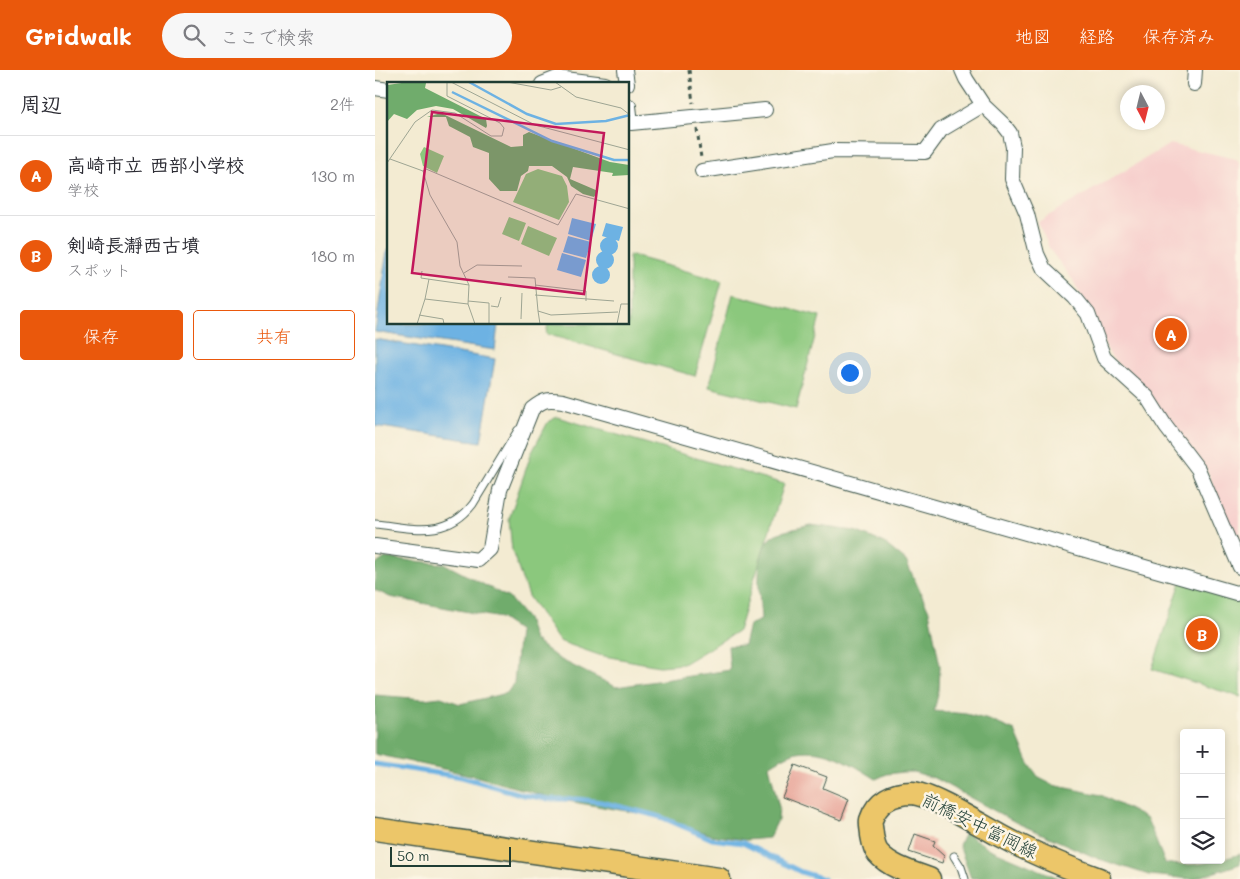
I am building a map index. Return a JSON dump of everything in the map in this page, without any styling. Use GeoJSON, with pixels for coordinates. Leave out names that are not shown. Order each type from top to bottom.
{"type":"FeatureCollection","features":[{"type":"Feature","properties":{"kind":"main road","name":"前橋安中富岡線"},"geometry":{"type":"LineString","coordinates":[[929,879],[899,868],[878,852],[873,842],[871,821],[880,803],[894,795],[913,793],[932,799],[1003,837],[1073,870],[1099,879]]}},
{"type":"Feature","properties":{"kind":"main road"},"geometry":{"type":"LineString","coordinates":[[375,829],[719,879]]}},
{"type":"Feature","properties":{"kind":"street"},"geometry":{"type":"LineString","coordinates":[[962,70],[966,80],[983,105],[1003,124],[1010,134],[1013,147],[1012,179],[1027,214],[1037,254],[1044,269],[1075,298],[1088,314],[1104,358],[1147,397],[1166,427],[1198,469],[1240,567]]}},
{"type":"Feature","properties":{"kind":"street"},"geometry":{"type":"LineString","coordinates":[[1194,84],[1195,70]]}},
{"type":"Feature","properties":{"kind":"street"},"geometry":{"type":"LineString","coordinates":[[548,82],[557,78],[589,82]]}},
{"type":"Feature","properties":{"kind":"street"},"geometry":{"type":"LineString","coordinates":[[702,171],[833,151],[925,152],[941,130],[983,105]]}},
{"type":"Feature","properties":{"kind":"street"},"geometry":{"type":"LineString","coordinates":[[630,114],[631,123],[765,110]]}},
{"type":"Feature","properties":{"kind":"street"},"geometry":{"type":"LineString","coordinates":[[375,546],[478,560],[490,549],[500,490],[532,409],[540,402],[549,399],[563,401],[1236,593],[1240,592]]}},
{"type":"Feature","properties":{"kind":"lane"},"geometry":{"type":"LineString","coordinates":[[375,524],[428,529],[445,527],[457,521],[473,504],[532,409]]}},
{"type":"Feature","properties":{"kind":"lane"},"geometry":{"type":"LineString","coordinates":[[954,856],[965,879]]}},
{"type":"Feature","properties":{"kind":"shaded area"},"geometry":{"type":"Polygon","coordinates":[[[1170,144],[1236,159],[1240,165],[1240,545],[1234,542],[1208,472],[1194,452],[1110,355],[1073,280],[1050,250],[1038,222],[1170,144]]]}},
{"type":"Feature","properties":{"kind":"green space"},"geometry":{"type":"Polygon","coordinates":[[[630,255],[722,281],[695,376],[546,334],[548,325],[630,325],[630,255]]]}},
{"type":"Feature","properties":{"kind":"green space"},"geometry":{"type":"Polygon","coordinates":[[[733,294],[820,317],[796,409],[709,387],[733,294]]]}},
{"type":"Feature","properties":{"kind":"green space"},"geometry":{"type":"Polygon","coordinates":[[[557,417],[784,484],[738,631],[683,664],[659,666],[599,655],[559,641],[528,596],[512,551],[509,519],[531,454],[548,422],[557,417]]]}},
{"type":"Feature","properties":{"kind":"green space"},"geometry":{"type":"Polygon","coordinates":[[[811,525],[855,531],[884,543],[906,561],[929,611],[940,666],[939,690],[934,711],[966,714],[989,720],[1015,731],[1028,762],[1039,778],[1053,785],[1101,795],[1147,819],[1165,863],[1184,865],[1225,864],[1225,858],[1240,854],[1240,864],[1193,879],[1149,875],[1099,859],[1017,823],[934,778],[914,772],[903,772],[887,774],[876,779],[839,758],[819,752],[797,752],[769,766],[779,807],[778,820],[769,838],[746,840],[712,835],[650,815],[556,799],[475,776],[375,754],[375,695],[424,699],[441,697],[460,704],[507,693],[514,683],[519,631],[500,618],[390,597],[375,590],[375,565],[385,558],[445,564],[509,598],[527,619],[534,640],[559,659],[616,687],[730,670],[728,646],[744,645],[749,625],[761,620],[760,560],[768,540],[780,533],[811,525]]]}},
{"type":"Feature","properties":{"kind":"green space"},"geometry":{"type":"Polygon","coordinates":[[[1181,582],[1240,599],[1240,697],[1152,669],[1181,582]]]}},
{"type":"Feature","properties":{"kind":"green space"},"geometry":{"type":"Polygon","coordinates":[[[965,833],[990,849],[1061,879],[971,878],[959,845],[965,833]]]}},
{"type":"Feature","properties":{"kind":"water"},"geometry":{"type":"Polygon","coordinates":[[[387,250],[387,325],[498,325],[495,350],[375,332],[387,250]]]}},
{"type":"Feature","properties":{"kind":"water"},"geometry":{"type":"Polygon","coordinates":[[[375,339],[495,359],[481,442],[375,426],[375,339]]]}},
{"type":"Feature","properties":{"kind":"building"},"geometry":{"type":"Polygon","coordinates":[[[795,765],[827,777],[823,788],[849,799],[841,820],[782,797],[795,765]]]}},
{"type":"Feature","properties":{"kind":"building"},"geometry":{"type":"Polygon","coordinates":[[[915,834],[935,841],[933,846],[944,856],[942,863],[909,852],[915,834]]]}},
{"type":"Feature","properties":{"kind":"waterway"},"geometry":{"type":"LineString","coordinates":[[375,764],[462,777],[524,795],[549,799],[578,799],[601,802],[630,809],[661,817],[712,839],[743,843],[801,872],[824,879]]}},
{"type":"Feature","properties":{"kind":"place","name":"高崎市立 西部小学校"},"geometry":{"type":"Point","coordinates":[1171,334]}},
{"type":"Feature","properties":{"kind":"place","name":"剣崎長瀞西古墳"},"geometry":{"type":"Point","coordinates":[1202,634]}}]}
